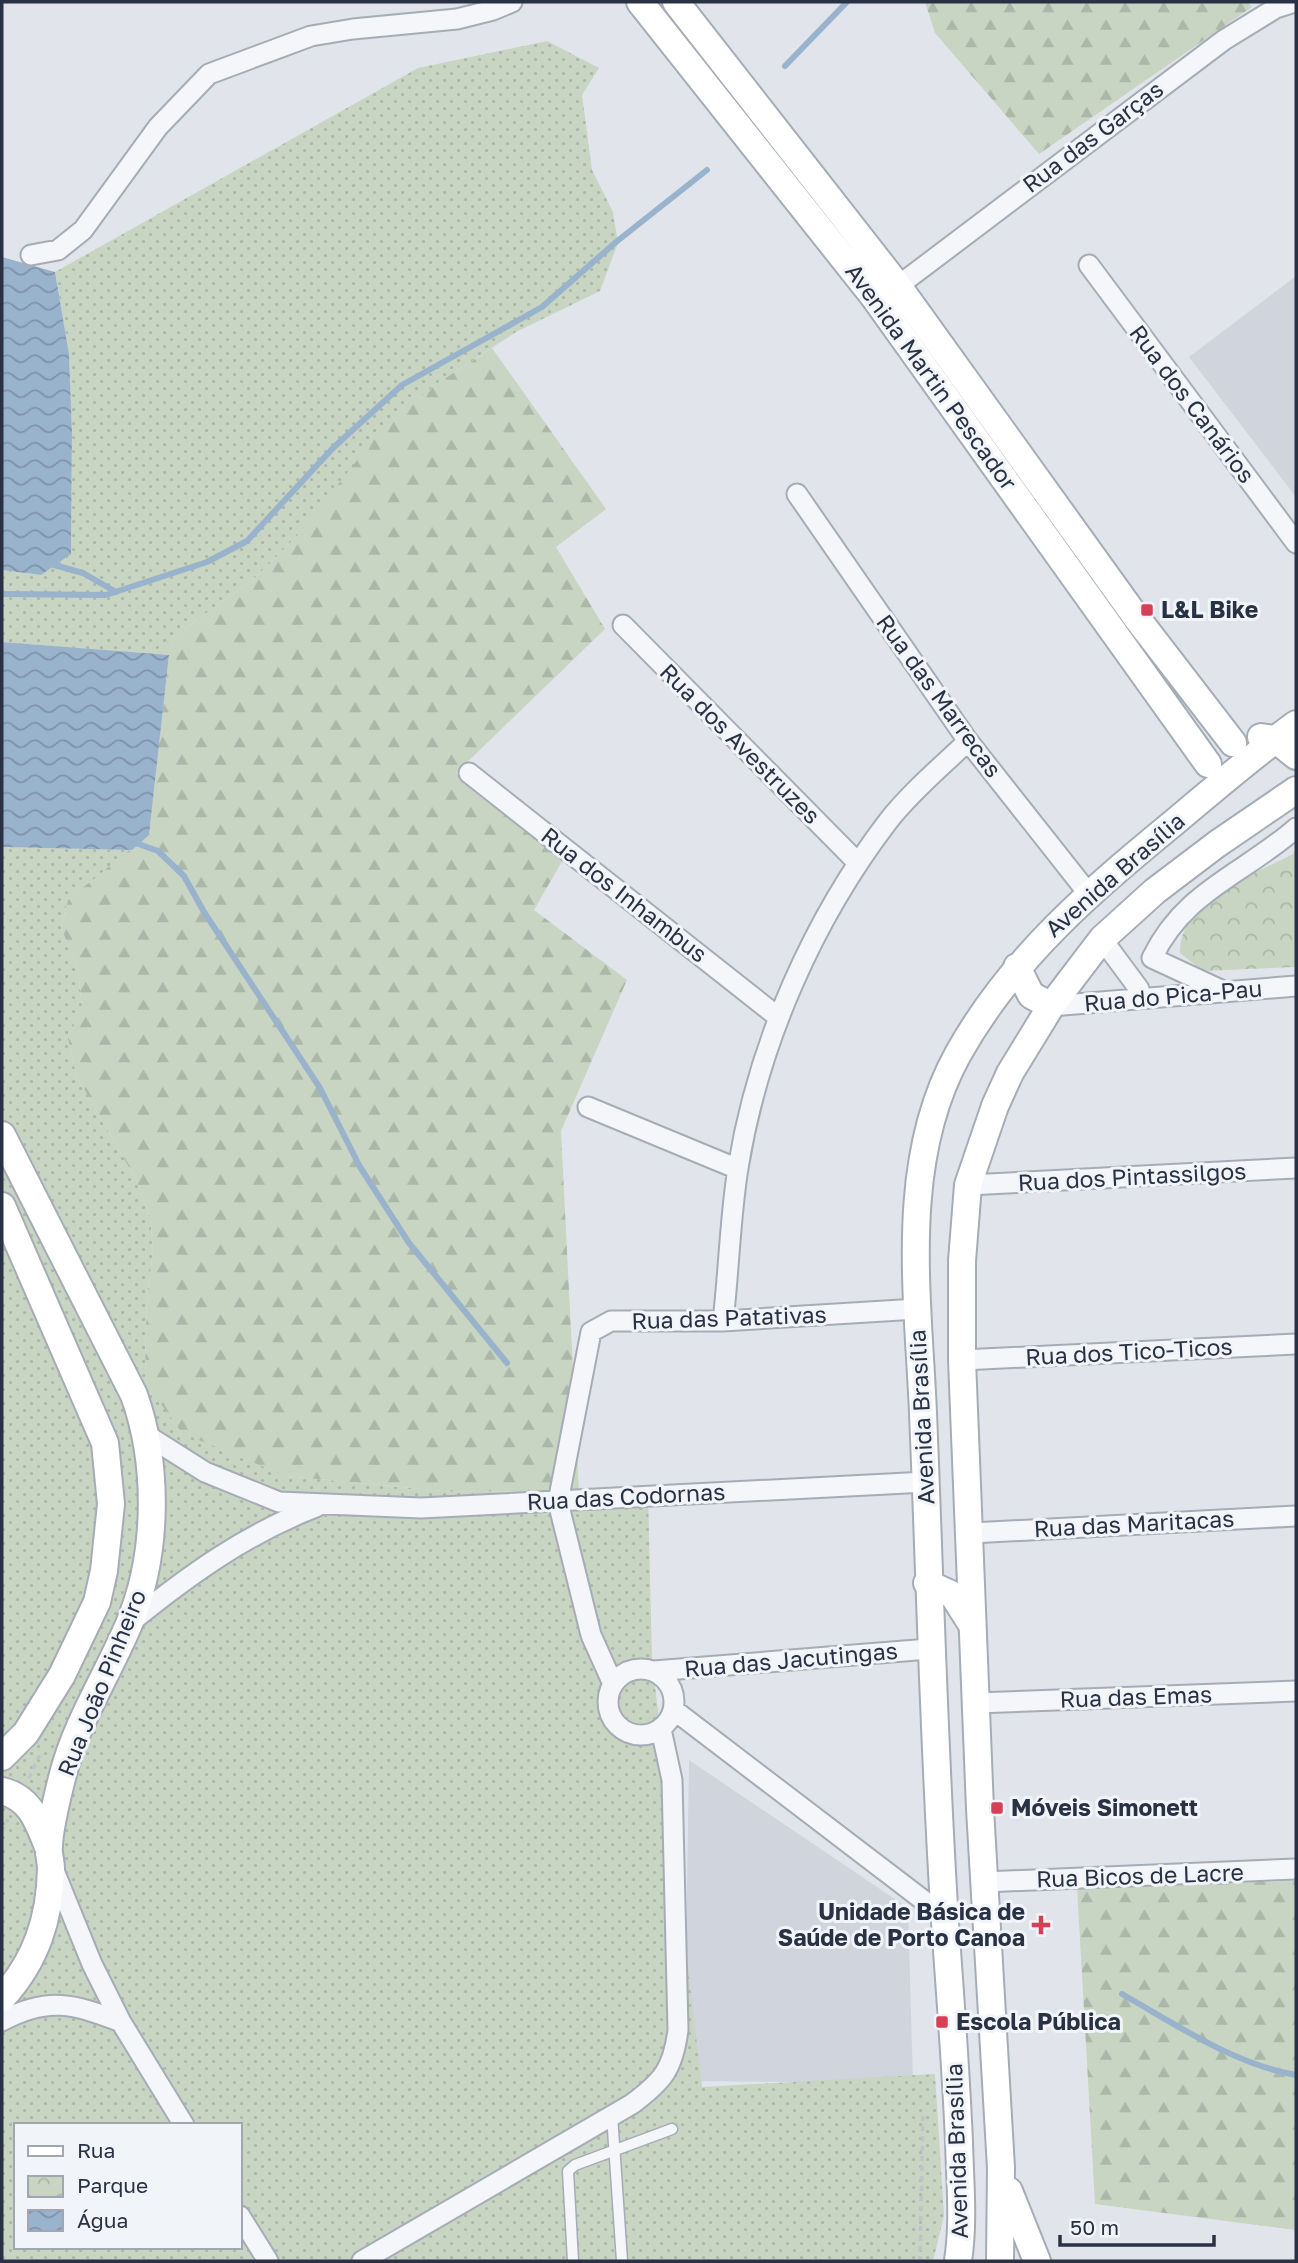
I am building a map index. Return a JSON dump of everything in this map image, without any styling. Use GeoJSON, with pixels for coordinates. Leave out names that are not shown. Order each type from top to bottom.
{"type":"FeatureCollection","features":[{"type":"Feature","properties":{"kind":"street"},"geometry":{"type":"LineString","coordinates":[[31,255],[58,250],[83,230],[158,127],[209,74],[311,36],[457,19],[512,2]]}},
{"type":"Feature","properties":{"kind":"street","name":"Avenida Martin Pescador"},"geometry":{"type":"LineString","coordinates":[[639,2],[874,297],[1198,722],[1233,743]]}},
{"type":"Feature","properties":{"kind":"street","name":"Avenida Martin Pescador"},"geometry":{"type":"LineString","coordinates":[[676,2],[898,286],[1136,617],[1198,722],[1208,764]]}},
{"type":"Feature","properties":{"kind":"street","name":"Rua das Garças"},"geometry":{"type":"LineString","coordinates":[[898,286],[1224,40],[1276,8],[1295,2]]}},
{"type":"Feature","properties":{"kind":"street","name":"Rua dos Canários"},"geometry":{"type":"LineString","coordinates":[[1089,265],[1296,543]]}},
{"type":"Feature","properties":{"kind":"street","name":"Rua das Marrecas"},"geometry":{"type":"LineString","coordinates":[[797,494],[968,741],[1088,893]]}},
{"type":"Feature","properties":{"kind":"street","name":"Rua dos Avestruzes"},"geometry":{"type":"LineString","coordinates":[[623,625],[858,863]]}},
{"type":"Feature","properties":{"kind":"street"},"geometry":{"type":"LineString","coordinates":[[1200,800],[1208,764],[1233,743],[1286,732],[1296,756]]}},
{"type":"Feature","properties":{"kind":"street","name":"Avenida Brasília"},"geometry":{"type":"LineString","coordinates":[[958,2261],[960,2175],[929,1649],[926,1482],[917,1310],[919,1198],[931,1118],[957,1056],[1017,967],[1088,893],[1286,732]]}},
{"type":"Feature","properties":{"kind":"street"},"geometry":{"type":"LineString","coordinates":[[723,1321],[738,1169],[752,1098],[778,1017],[812,946],[858,863],[891,818],[968,741]]}},
{"type":"Feature","properties":{"kind":"street","name":"Rua dos Inhambus"},"geometry":{"type":"LineString","coordinates":[[469,773],[778,1017]]}},
{"type":"Feature","properties":{"kind":"street","name":"Avenida Brasília"},"geometry":{"type":"LineString","coordinates":[[1000,2261],[1003,2224],[1001,2168],[984,1882],[962,1360],[962,1261],[968,1185],[986,1130],[1010,1073],[1051,1006],[1102,939],[1155,891],[1217,844],[1296,790]]}},
{"type":"Feature","properties":{"kind":"street"},"geometry":{"type":"LineString","coordinates":[[1137,993],[1152,958],[1174,922],[1200,897],[1296,828]]}},
{"type":"Feature","properties":{"kind":"street"},"geometry":{"type":"LineString","coordinates":[[1102,939],[1137,993]]}},
{"type":"Feature","properties":{"kind":"street"},"geometry":{"type":"LineString","coordinates":[[1152,958],[1221,990]]}},
{"type":"Feature","properties":{"kind":"street"},"geometry":{"type":"LineString","coordinates":[[1017,967],[1031,995],[1051,1006]]}},
{"type":"Feature","properties":{"kind":"street","name":"Rua do Pica-Pau"},"geometry":{"type":"LineString","coordinates":[[1051,1006],[1137,993],[1296,986]]}},
{"type":"Feature","properties":{"kind":"street"},"geometry":{"type":"LineString","coordinates":[[588,1107],[738,1169]]}},
{"type":"Feature","properties":{"kind":"street","name":"Rua João Pinheiro"},"geometry":{"type":"LineString","coordinates":[[2,1135],[134,1395],[145,1434],[151,1520],[141,1589],[131,1622],[75,1738],[63,1775],[50,1855],[50,1895],[43,1929],[31,1961],[2,1998]]}},
{"type":"Feature","properties":{"kind":"street","name":"Rua dos Pintassilgos"},"geometry":{"type":"LineString","coordinates":[[968,1185],[1296,1168]]}},
{"type":"Feature","properties":{"kind":"street","name":"Rua João Pinheiro"},"geometry":{"type":"LineString","coordinates":[[2,1206],[105,1443],[111,1504],[104,1571],[97,1602],[62,1675],[26,1733],[2,1757]]}},
{"type":"Feature","properties":{"kind":"street","name":"Rua das Patativas"},"geometry":{"type":"LineString","coordinates":[[558,1502],[591,1332],[611,1321],[723,1321],[917,1310]]}},
{"type":"Feature","properties":{"kind":"street","name":"Rua dos Tico-Ticos"},"geometry":{"type":"LineString","coordinates":[[962,1360],[1296,1344]]}},
{"type":"Feature","properties":{"kind":"street","name":"Rua das Codornas"},"geometry":{"type":"LineString","coordinates":[[145,1434],[234,1486],[279,1502],[421,1508],[926,1482]]}},
{"type":"Feature","properties":{"kind":"street"},"geometry":{"type":"LineString","coordinates":[[926,1482],[957,1479],[967,1474]]}},
{"type":"Feature","properties":{"kind":"street"},"geometry":{"type":"LineString","coordinates":[[558,1502],[591,1636],[613,1684],[608,1706],[618,1726],[639,1735],[661,1729],[674,1710],[671,1687],[654,1671],[631,1670],[613,1684]]}},
{"type":"Feature","properties":{"kind":"street","name":"Rua das Codornas"},"geometry":{"type":"LineString","coordinates":[[131,1622],[184,1579],[237,1544],[327,1503]]}},
{"type":"Feature","properties":{"kind":"street","name":"Rua das Maritacas"},"geometry":{"type":"LineString","coordinates":[[971,1533],[1296,1516]]}},
{"type":"Feature","properties":{"kind":"street"},"geometry":{"type":"LineString","coordinates":[[927,1583],[941,1587],[953,1595],[972,1625]]}},
{"type":"Feature","properties":{"kind":"street","name":"Rua das Jacutingas"},"geometry":{"type":"LineString","coordinates":[[654,1671],[929,1649]]}},
{"type":"Feature","properties":{"kind":"street","name":"Rua das Emas"},"geometry":{"type":"LineString","coordinates":[[976,1703],[1296,1692]]}},
{"type":"Feature","properties":{"kind":"street"},"geometry":{"type":"LineString","coordinates":[[674,1710],[944,1916]]}},
{"type":"Feature","properties":{"kind":"street"},"geometry":{"type":"LineString","coordinates":[[362,2261],[612,2115],[660,2082],[669,2068],[677,2041],[672,1780],[661,1729]]}},
{"type":"Feature","properties":{"kind":"street"},"geometry":{"type":"LineString","coordinates":[[2,1791],[19,1797],[36,1815],[92,1964],[121,2022],[183,2123]]}},
{"type":"Feature","properties":{"kind":"street","name":"Rua Bicos de Lacre"},"geometry":{"type":"LineString","coordinates":[[984,1882],[1296,1869]]}},
{"type":"Feature","properties":{"kind":"street"},"geometry":{"type":"LineString","coordinates":[[2,2021],[26,2008],[49,2004],[72,2005],[121,2022]]}},
{"type":"Feature","properties":{"kind":"street"},"geometry":{"type":"LineString","coordinates":[[1001,2168],[1037,2261]]}},
{"type":"Feature","properties":{"kind":"street"},"geometry":{"type":"LineString","coordinates":[[242,2219],[268,2261]]}},
{"type":"Feature","properties":{"kind":"lane"},"geometry":{"type":"LineString","coordinates":[[612,2115],[622,2261]]}},
{"type":"Feature","properties":{"kind":"lane"},"geometry":{"type":"LineString","coordinates":[[573,2261],[568,2171],[575,2165],[672,2129]]}},
{"type":"Feature","properties":{"kind":"path"},"geometry":{"type":"LineString","coordinates":[[920,2261],[923,2113]]}},
{"type":"Feature","properties":{"kind":"shaded area"},"geometry":{"type":"Polygon","coordinates":[[[1296,276],[1296,497],[1189,357],[1296,276]]]}},
{"type":"Feature","properties":{"kind":"shaded area"},"geometry":{"type":"Polygon","coordinates":[[[689,1760],[908,1908],[913,2083],[684,2081],[689,1760]]]}},
{"type":"Feature","properties":{"kind":"green space"},"geometry":{"type":"Polygon","coordinates":[[[925,2],[1248,2],[1252,7],[1039,154],[935,33],[925,2]]]}},
{"type":"Feature","properties":{"kind":"green space"},"geometry":{"type":"Polygon","coordinates":[[[547,41],[599,68],[582,95],[592,170],[613,212],[618,243],[600,291],[516,332],[433,386],[299,534],[257,576],[151,654],[2,642],[2,570],[41,575],[71,553],[72,433],[69,354],[55,272],[418,68],[547,41]]]}},
{"type":"Feature","properties":{"kind":"green space"},"geometry":{"type":"Polygon","coordinates":[[[492,348],[606,509],[556,547],[605,629],[456,773],[564,858],[534,910],[627,980],[561,1131],[579,1491],[454,1492],[286,1476],[182,1433],[151,1390],[145,1366],[147,1300],[153,1251],[150,1216],[134,1176],[77,1077],[68,1039],[82,1006],[78,971],[61,927],[68,900],[149,834],[169,655],[151,654],[257,576],[299,534],[376,436],[433,386],[492,348]]]}},
{"type":"Feature","properties":{"kind":"green space"},"geometry":{"type":"Polygon","coordinates":[[[2,847],[132,850],[68,900],[61,927],[78,971],[82,1007],[68,1039],[77,1077],[134,1176],[150,1216],[153,1251],[147,1300],[145,1366],[286,1476],[454,1492],[648,1491],[652,1660],[702,2087],[935,2074],[944,2216],[933,2261],[2,2261],[2,847]]]}},
{"type":"Feature","properties":{"kind":"green space"},"geometry":{"type":"Polygon","coordinates":[[[1296,849],[1296,967],[1203,971],[1180,953],[1183,934],[1192,918],[1205,904],[1240,881],[1293,854],[1296,849]]]}},
{"type":"Feature","properties":{"kind":"green space"},"geometry":{"type":"Polygon","coordinates":[[[1296,1881],[1296,2230],[1095,2204],[1077,1887],[1296,1881]]]}},
{"type":"Feature","properties":{"kind":"water"},"geometry":{"type":"Polygon","coordinates":[[[2,257],[55,272],[69,354],[72,433],[71,554],[41,575],[2,570],[2,257]]]}},
{"type":"Feature","properties":{"kind":"water"},"geometry":{"type":"Polygon","coordinates":[[[2,642],[169,655],[149,835],[132,850],[2,847],[2,642]]]}},
{"type":"Feature","properties":{"kind":"waterway"},"geometry":{"type":"LineString","coordinates":[[785,66],[847,2]]}},
{"type":"Feature","properties":{"kind":"waterway"},"geometry":{"type":"LineString","coordinates":[[2,594],[106,595],[207,562],[247,541],[333,448],[402,385],[542,307],[616,242],[707,170]]}},
{"type":"Feature","properties":{"kind":"waterway"},"geometry":{"type":"LineString","coordinates":[[47,563],[83,573],[116,592]]}},
{"type":"Feature","properties":{"kind":"waterway"},"geometry":{"type":"LineString","coordinates":[[133,842],[158,851],[184,876],[204,912],[320,1088],[360,1167],[409,1243],[507,1363]]}},
{"type":"Feature","properties":{"kind":"waterway"},"geometry":{"type":"LineString","coordinates":[[1122,1994],[1228,2053],[1273,2070],[1296,2075]]}},
{"type":"Feature","properties":{"kind":"place","name":"L&L Bike"},"geometry":{"type":"Point","coordinates":[1147,610]}},
{"type":"Feature","properties":{"kind":"place","name":"Móveis Simonett"},"geometry":{"type":"Point","coordinates":[997,1808]}},
{"type":"Feature","properties":{"kind":"place","name":"Unidade Básica de Saúde de Porto Canoa"},"geometry":{"type":"Point","coordinates":[1041,1925]}},
{"type":"Feature","properties":{"kind":"place","name":"Escola Pública"},"geometry":{"type":"Point","coordinates":[942,2022]}}]}
